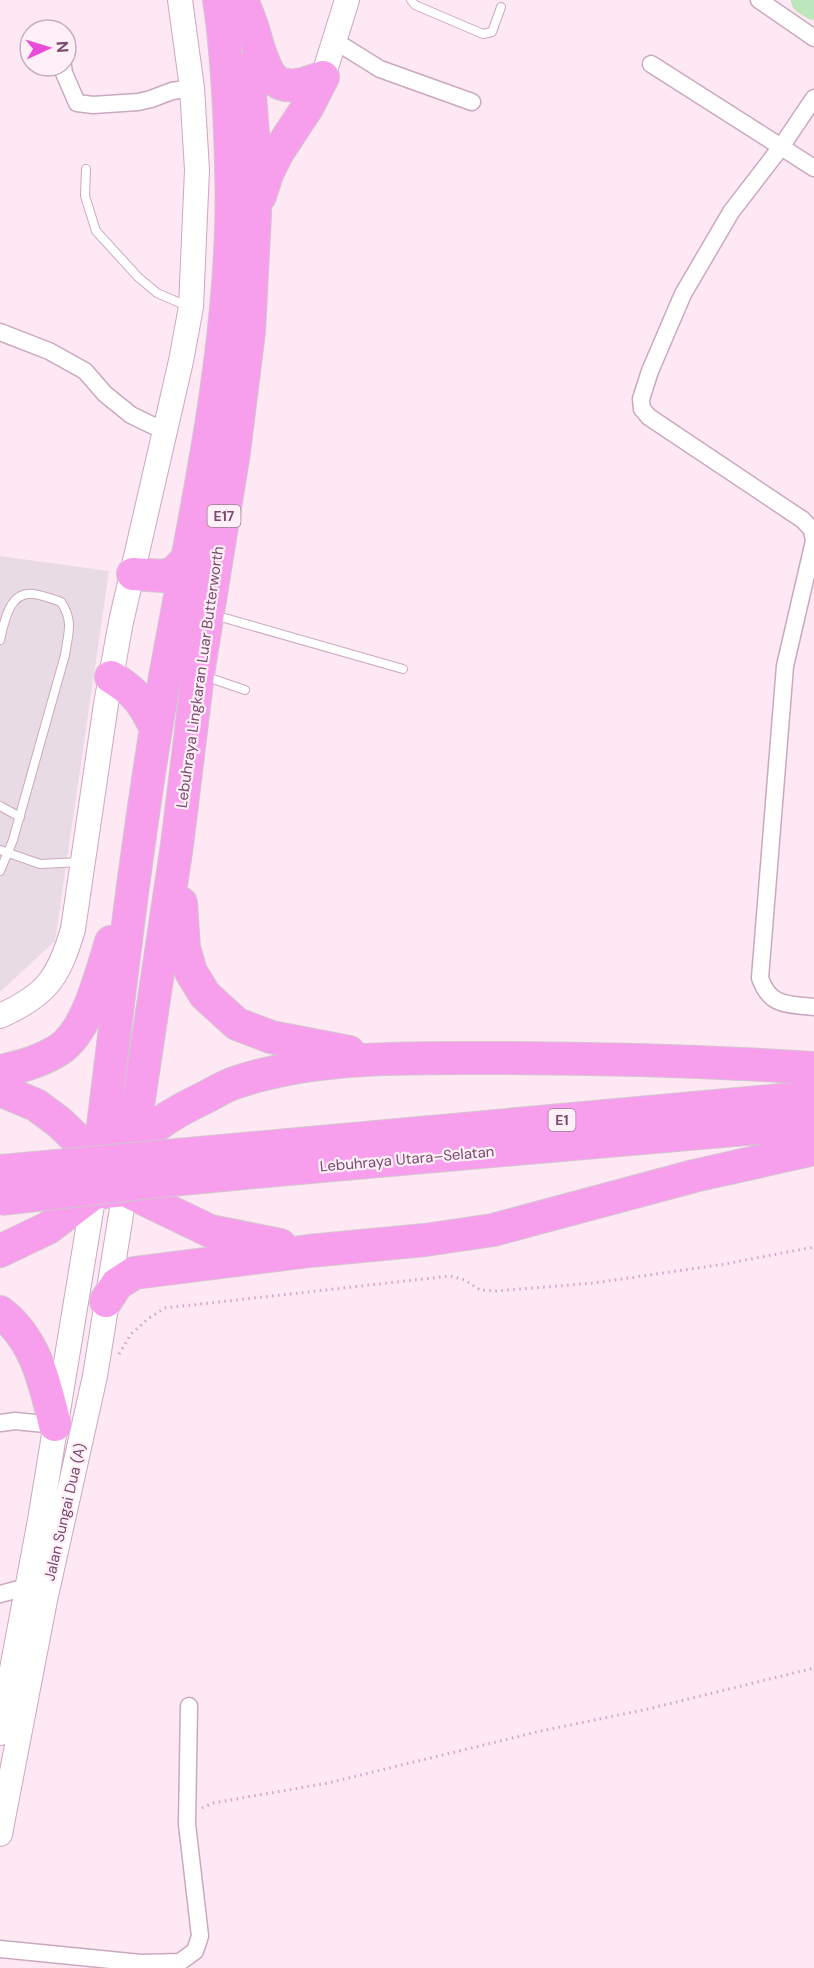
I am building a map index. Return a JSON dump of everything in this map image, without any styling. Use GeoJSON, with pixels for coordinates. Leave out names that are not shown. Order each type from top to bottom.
{"type":"FeatureCollection","features":[{"type":"Feature","properties":{"kind":"highway","name":"Lebuhraya Lingkaran Luar Butterworth"},"geometry":{"type":"LineString","coordinates":[[136,858],[156,729],[211,420],[226,303],[232,165],[219,0]]}},
{"type":"Feature","properties":{"kind":"highway","name":"Lebuhraya Lingkaran Luar Butterworth"},"geometry":{"type":"LineString","coordinates":[[178,831],[198,674],[234,452],[249,331],[255,214],[254,147],[241,0]]}},
{"type":"Feature","properties":{"kind":"highway"},"geometry":{"type":"LineString","coordinates":[[241,0],[268,74],[280,83],[291,85],[303,85],[323,77]]}},
{"type":"Feature","properties":{"kind":"highway"},"geometry":{"type":"LineString","coordinates":[[255,214],[267,174],[323,77]]}},
{"type":"Feature","properties":{"kind":"highway"},"geometry":{"type":"LineString","coordinates":[[133,574],[163,576],[174,573],[187,559]]}},
{"type":"Feature","properties":{"kind":"highway"},"geometry":{"type":"LineString","coordinates":[[108,690],[138,696],[156,729]]}},
{"type":"Feature","properties":{"kind":"highway"},"geometry":{"type":"LineString","coordinates":[[178,831],[184,948],[191,972],[205,995],[237,1024],[271,1037],[387,1059]]}},
{"type":"Feature","properties":{"kind":"highway"},"geometry":{"type":"LineString","coordinates":[[126,1190],[178,831]]}},
{"type":"Feature","properties":{"kind":"highway"},"geometry":{"type":"LineString","coordinates":[[0,1071],[26,1066],[62,1048],[79,1027],[92,1003],[136,858]]}},
{"type":"Feature","properties":{"kind":"highway"},"geometry":{"type":"LineString","coordinates":[[94,1193],[136,858]]}},
{"type":"Feature","properties":{"kind":"highway"},"geometry":{"type":"LineString","coordinates":[[0,1090],[36,1106],[59,1122],[83,1145],[99,1152],[131,1150],[153,1127],[175,1112],[235,1082],[302,1066],[387,1059],[523,1058],[696,1061],[814,1068]]}},
{"type":"Feature","properties":{"kind":"highway","name":"Lebuhraya Utara–Selatan"},"geometry":{"type":"LineString","coordinates":[[0,1199],[160,1181],[310,1155],[814,1097]]}},
{"type":"Feature","properties":{"kind":"highway","name":"Lebuhraya Utara–Selatan"},"geometry":{"type":"LineString","coordinates":[[0,1171],[310,1155],[814,1123]]}},
{"type":"Feature","properties":{"kind":"highway"},"geometry":{"type":"LineString","coordinates":[[106,1301],[117,1284],[134,1273],[309,1251],[425,1240],[493,1230],[694,1176],[814,1149]]}},
{"type":"Feature","properties":{"kind":"highway"},"geometry":{"type":"LineString","coordinates":[[0,1251],[48,1228],[94,1193],[126,1190],[210,1231],[309,1251]]}},
{"type":"Feature","properties":{"kind":"highway"},"geometry":{"type":"LineString","coordinates":[[0,1312],[22,1335],[38,1361],[55,1425]]}},
{"type":"Feature","properties":{"kind":"main road"},"geometry":{"type":"LineString","coordinates":[[0,1016],[24,1005],[46,986],[64,960],[74,929],[108,690],[191,307],[197,170],[192,88],[180,0]]}},
{"type":"Feature","properties":{"kind":"main road"},"geometry":{"type":"LineString","coordinates":[[323,77],[346,0]]}},
{"type":"Feature","properties":{"kind":"main road","name":"Jalan Sungai Dua (A)"},"geometry":{"type":"LineString","coordinates":[[0,1834],[45,1600],[95,1376],[126,1190]]}},
{"type":"Feature","properties":{"kind":"main road","name":"Jalan Sungai Dua (A)"},"geometry":{"type":"LineString","coordinates":[[0,1733],[94,1193]]}},
{"type":"Feature","properties":{"kind":"street"},"geometry":{"type":"LineString","coordinates":[[759,0],[814,39]]}},
{"type":"Feature","properties":{"kind":"street"},"geometry":{"type":"LineString","coordinates":[[335,41],[380,69],[472,102]]}},
{"type":"Feature","properties":{"kind":"street"},"geometry":{"type":"LineString","coordinates":[[651,64],[814,168]]}},
{"type":"Feature","properties":{"kind":"street"},"geometry":{"type":"LineString","coordinates":[[65,78],[77,103],[93,105],[138,102],[172,91],[192,88]]}},
{"type":"Feature","properties":{"kind":"street"},"geometry":{"type":"LineString","coordinates":[[814,98],[781,147],[731,212],[683,294],[650,371],[641,399],[642,409],[649,417],[803,520],[812,530],[814,541],[785,666],[760,978],[764,992],[773,999],[785,1004],[814,1007]]}},
{"type":"Feature","properties":{"kind":"street"},"geometry":{"type":"LineString","coordinates":[[0,332],[49,351],[85,371],[105,394],[131,415],[164,431]]}},
{"type":"Feature","properties":{"kind":"street"},"geometry":{"type":"LineString","coordinates":[[0,1423],[15,1420],[55,1425]]}},
{"type":"Feature","properties":{"kind":"street"},"geometry":{"type":"LineString","coordinates":[[0,1594],[27,1587]]}},
{"type":"Feature","properties":{"kind":"street"},"geometry":{"type":"LineString","coordinates":[[0,1949],[141,1963],[180,1962],[195,1952],[200,1936],[188,1824],[189,1706]]}},
{"type":"Feature","properties":{"kind":"lane"},"geometry":{"type":"LineString","coordinates":[[411,0],[415,5],[483,34],[492,32],[501,7]]}},
{"type":"Feature","properties":{"kind":"lane"},"geometry":{"type":"LineString","coordinates":[[86,169],[85,196],[96,231],[138,277],[157,293],[191,307]]}},
{"type":"Feature","properties":{"kind":"lane"},"geometry":{"type":"LineString","coordinates":[[0,640],[12,603],[20,597],[31,593],[61,602],[69,613],[70,626],[65,656],[20,817],[4,851],[0,871]]}},
{"type":"Feature","properties":{"kind":"lane"},"geometry":{"type":"LineString","coordinates":[[208,613],[403,669]]}},
{"type":"Feature","properties":{"kind":"lane"},"geometry":{"type":"LineString","coordinates":[[198,674],[245,690]]}},
{"type":"Feature","properties":{"kind":"lane"},"geometry":{"type":"LineString","coordinates":[[0,806],[20,817]]}},
{"type":"Feature","properties":{"kind":"lane"},"geometry":{"type":"LineString","coordinates":[[4,851],[40,864],[83,862]]}},
{"type":"Feature","properties":{"kind":"path"},"geometry":{"type":"LineString","coordinates":[[95,1376],[120,1352],[131,1334],[165,1308],[450,1276],[465,1280],[480,1290],[594,1283],[725,1264],[814,1247]]}},
{"type":"Feature","properties":{"kind":"path"},"geometry":{"type":"LineString","coordinates":[[188,1824],[194,1813],[213,1803],[328,1783],[814,1668]]}},
{"type":"Feature","properties":{"kind":"shaded area"},"geometry":{"type":"Polygon","coordinates":[[[0,556],[109,571],[55,941],[0,992],[0,556]]]}},
{"type":"Feature","properties":{"kind":"waterway"},"geometry":{"type":"LineString","coordinates":[[805,0],[814,6]]}}]}
